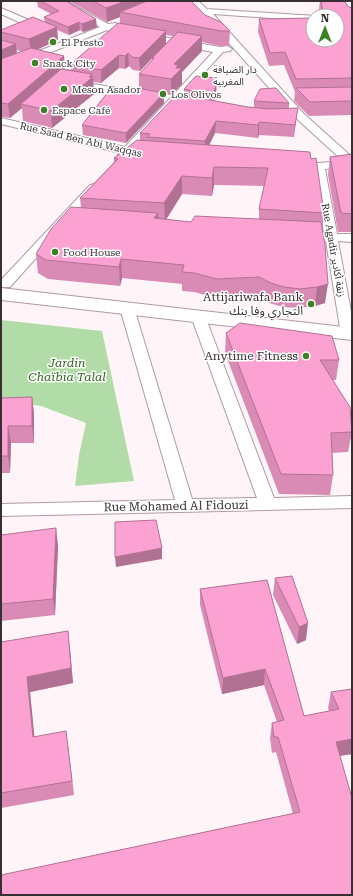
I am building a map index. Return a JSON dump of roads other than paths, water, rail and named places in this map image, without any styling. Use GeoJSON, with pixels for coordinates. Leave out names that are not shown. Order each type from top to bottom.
{"type":"FeatureCollection","features":[{"type":"Feature","properties":{"kind":"main road"},"geometry":{"type":"LineString","coordinates":[[2,287],[71,302],[350,334]]}},
{"type":"Feature","properties":{"kind":"main road"},"geometry":{"type":"LineString","coordinates":[[1,304],[55,310],[71,302]]}},
{"type":"Feature","properties":{"kind":"street"},"geometry":{"type":"LineString","coordinates":[[60,1],[112,31],[173,45],[220,50],[238,48]]}},
{"type":"Feature","properties":{"kind":"street"},"geometry":{"type":"LineString","coordinates":[[193,1],[205,11],[300,116],[352,163]]}},
{"type":"Feature","properties":{"kind":"street"},"geometry":{"type":"LineString","coordinates":[[205,11],[305,17]]}},
{"type":"Feature","properties":{"kind":"street"},"geometry":{"type":"LineString","coordinates":[[1,12],[72,42]]}},
{"type":"Feature","properties":{"kind":"street"},"geometry":{"type":"LineString","coordinates":[[1,69],[72,42],[112,31],[124,21]]}},
{"type":"Feature","properties":{"kind":"street"},"geometry":{"type":"LineString","coordinates":[[1,49],[30,57],[77,65],[62,79],[142,95]]}},
{"type":"Feature","properties":{"kind":"street"},"geometry":{"type":"LineString","coordinates":[[117,162],[170,100],[220,50]]}},
{"type":"Feature","properties":{"kind":"street"},"geometry":{"type":"LineString","coordinates":[[126,93],[137,82]]}},
{"type":"Feature","properties":{"kind":"street"},"geometry":{"type":"LineString","coordinates":[[282,97],[298,96]]}},
{"type":"Feature","properties":{"kind":"street"},"geometry":{"type":"LineString","coordinates":[[170,100],[188,103]]}},
{"type":"Feature","properties":{"kind":"street"},"geometry":{"type":"LineString","coordinates":[[6,125],[25,113]]}},
{"type":"Feature","properties":{"kind":"street"},"geometry":{"type":"LineString","coordinates":[[285,117],[300,116]]}},
{"type":"Feature","properties":{"kind":"street","name":"Rue Saad Ben Abi Waqqas"},"geometry":{"type":"LineString","coordinates":[[6,125],[127,151],[155,155]]}},
{"type":"Feature","properties":{"kind":"street"},"geometry":{"type":"LineString","coordinates":[[288,164],[319,166],[352,163]]}},
{"type":"Feature","properties":{"kind":"street","name":"Rue Agadir زنقة أكادير"},"geometry":{"type":"LineString","coordinates":[[319,166],[331,238],[350,334]]}},
{"type":"Feature","properties":{"kind":"street"},"geometry":{"type":"LineString","coordinates":[[2,287],[101,180]]}},
{"type":"Feature","properties":{"kind":"street"},"geometry":{"type":"LineString","coordinates":[[64,220],[80,221]]}},
{"type":"Feature","properties":{"kind":"street"},"geometry":{"type":"LineString","coordinates":[[292,235],[352,238]]}},
{"type":"Feature","properties":{"kind":"street"},"geometry":{"type":"LineString","coordinates":[[127,308],[185,506]]}},
{"type":"Feature","properties":{"kind":"street"},"geometry":{"type":"LineString","coordinates":[[198,316],[268,504]]}},
{"type":"Feature","properties":{"kind":"street","name":"Rue Mohamed Al Fidouzi"},"geometry":{"type":"LineString","coordinates":[[1,510],[352,502]]}},
{"type":"Feature","properties":{"kind":"place","name":"El Presto"},"geometry":{"type":"Point","coordinates":[53,42]}},
{"type":"Feature","properties":{"kind":"place","name":"Snack City"},"geometry":{"type":"Point","coordinates":[35,63]}},
{"type":"Feature","properties":{"kind":"place","name":"دار الضيافة المغربية"},"geometry":{"type":"Point","coordinates":[205,75]}},
{"type":"Feature","properties":{"kind":"place","name":"Meson Asador"},"geometry":{"type":"Point","coordinates":[64,89]}},
{"type":"Feature","properties":{"kind":"place","name":"Los Olivos"},"geometry":{"type":"Point","coordinates":[163,94]}},
{"type":"Feature","properties":{"kind":"place","name":"Espace Café"},"geometry":{"type":"Point","coordinates":[44,110]}},
{"type":"Feature","properties":{"kind":"place","name":"Food House"},"geometry":{"type":"Point","coordinates":[55,252]}},
{"type":"Feature","properties":{"kind":"place","name":"Attijariwafa Bank التجاري وفا بنك"},"geometry":{"type":"Point","coordinates":[311,304]}},
{"type":"Feature","properties":{"kind":"place","name":"Anytime Fitness"},"geometry":{"type":"Point","coordinates":[306,356]}},
{"type":"Feature","properties":{"kind":"park label","name":"Jardin Chaïbia Talal"},"geometry":{"type":"Point","coordinates":[67,370]}}]}
